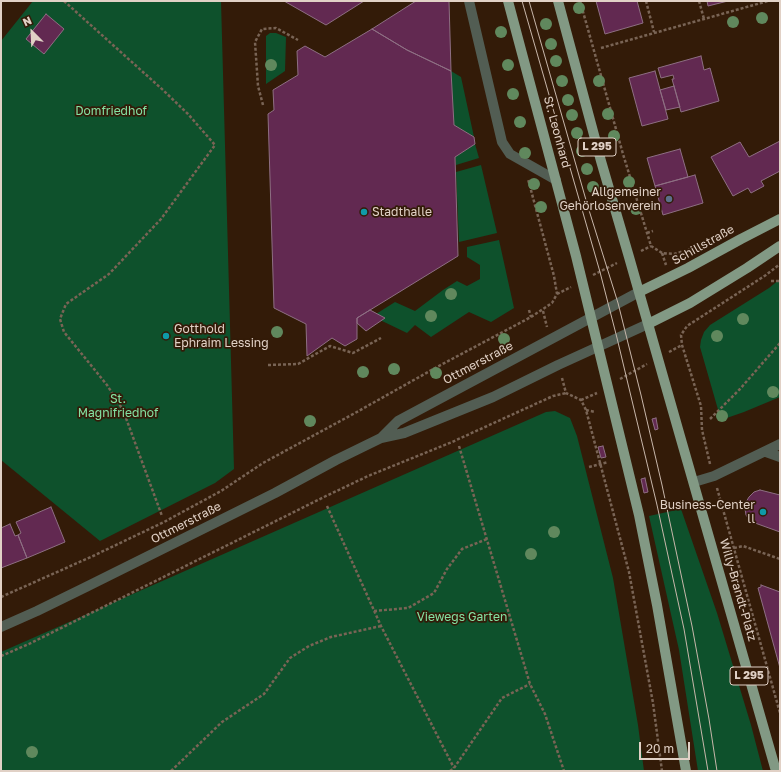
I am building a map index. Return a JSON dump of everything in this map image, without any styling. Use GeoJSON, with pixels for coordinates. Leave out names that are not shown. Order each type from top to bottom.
{"type":"FeatureCollection","features":[{"type":"Feature","properties":{"kind":"main road","name":"St. Leonhard"},"geometry":{"type":"LineString","coordinates":[[508,1],[556,180],[598,347]]}},
{"type":"Feature","properties":{"kind":"main road","name":"L 295"},"geometry":{"type":"LineString","coordinates":[[558,1],[601,161],[648,324]]}},
{"type":"Feature","properties":{"kind":"main road","name":"Schillstraße"},"geometry":{"type":"LineString","coordinates":[[639,292],[688,268],[780,219]]}},
{"type":"Feature","properties":{"kind":"main road"},"geometry":{"type":"LineString","coordinates":[[648,324],[690,303],[780,246]]}},
{"type":"Feature","properties":{"kind":"main road","name":"Willy-Brandt-Platz"},"geometry":{"type":"LineString","coordinates":[[648,324],[776,771]]}},
{"type":"Feature","properties":{"kind":"main road"},"geometry":{"type":"LineString","coordinates":[[598,347],[609,386],[639,515],[686,771]]}},
{"type":"Feature","properties":{"kind":"street"},"geometry":{"type":"LineString","coordinates":[[469,1],[502,142],[510,154],[556,180]]}},
{"type":"Feature","properties":{"kind":"street","name":"Ottmerstraße"},"geometry":{"type":"LineString","coordinates":[[381,438],[398,420],[639,292]]}},
{"type":"Feature","properties":{"kind":"street","name":"Ottmerstraße"},"geometry":{"type":"LineString","coordinates":[[1,627],[37,611],[275,493],[381,438],[404,433],[493,397],[648,324]]}},
{"type":"Feature","properties":{"kind":"street"},"geometry":{"type":"LineString","coordinates":[[694,482],[714,476],[780,444]]}},
{"type":"Feature","properties":{"kind":"street"},"geometry":{"type":"LineString","coordinates":[[766,452],[780,457]]}},
{"type":"Feature","properties":{"kind":"path"},"geometry":{"type":"LineString","coordinates":[[64,1],[188,114],[215,145],[161,219],[109,274],[66,304],[60,319],[64,332],[107,385],[124,410],[162,516]]}},
{"type":"Feature","properties":{"kind":"path"},"geometry":{"type":"LineString","coordinates":[[580,1],[613,120],[651,246],[662,253],[674,254],[697,247]]}},
{"type":"Feature","properties":{"kind":"path"},"geometry":{"type":"LineString","coordinates":[[646,1],[654,32]]}},
{"type":"Feature","properties":{"kind":"path"},"geometry":{"type":"LineString","coordinates":[[699,1],[704,19]]}},
{"type":"Feature","properties":{"kind":"path"},"geometry":{"type":"LineString","coordinates":[[601,48],[768,1]]}},
{"type":"Feature","properties":{"kind":"path"},"geometry":{"type":"LineString","coordinates":[[263,105],[258,86],[255,42],[262,29],[276,28],[298,40]]}},
{"type":"Feature","properties":{"kind":"path"},"geometry":{"type":"LineString","coordinates":[[647,233],[653,230]]}},
{"type":"Feature","properties":{"kind":"path"},"geometry":{"type":"LineString","coordinates":[[1,597],[74,565],[164,522],[221,491],[263,463],[531,317],[552,303],[557,294],[651,246]]}},
{"type":"Feature","properties":{"kind":"path"},"geometry":{"type":"LineString","coordinates":[[780,264],[766,275],[687,326],[681,335],[682,345],[701,406],[703,436],[780,713]]}},
{"type":"Feature","properties":{"kind":"path"},"geometry":{"type":"LineString","coordinates":[[771,280],[780,281]]}},
{"type":"Feature","properties":{"kind":"path"},"geometry":{"type":"LineString","coordinates":[[529,310],[531,317]]}},
{"type":"Feature","properties":{"kind":"path"},"geometry":{"type":"LineString","coordinates":[[268,365],[298,364],[330,346],[353,353],[381,338]]}},
{"type":"Feature","properties":{"kind":"path"},"geometry":{"type":"LineString","coordinates":[[710,418],[740,389],[780,343]]}},
{"type":"Feature","properties":{"kind":"path"},"geometry":{"type":"LineString","coordinates":[[581,400],[682,345]]}},
{"type":"Feature","properties":{"kind":"path"},"geometry":{"type":"LineString","coordinates":[[1,656],[29,644],[368,476],[452,442],[553,396],[566,393],[581,400],[586,410],[629,572],[653,702],[662,771]]}},
{"type":"Feature","properties":{"kind":"path"},"geometry":{"type":"LineString","coordinates":[[586,410],[595,412]]}},
{"type":"Feature","properties":{"kind":"path"},"geometry":{"type":"LineString","coordinates":[[459,446],[530,684],[545,714],[564,771]]}},
{"type":"Feature","properties":{"kind":"path"},"geometry":{"type":"LineString","coordinates":[[589,467],[608,462]]}},
{"type":"Feature","properties":{"kind":"path"},"geometry":{"type":"LineString","coordinates":[[327,506],[381,626],[454,768]]}},
{"type":"Feature","properties":{"kind":"path"},"geometry":{"type":"LineString","coordinates":[[374,611],[408,608],[434,593],[447,569],[462,549],[486,539]]}},
{"type":"Feature","properties":{"kind":"path","name":"Willy-Brandt-Platz"},"geometry":{"type":"LineString","coordinates":[[734,548],[743,546],[780,559]]}},
{"type":"Feature","properties":{"kind":"path"},"geometry":{"type":"LineString","coordinates":[[171,771],[222,722],[264,694],[290,658],[309,646],[331,637],[381,626]]}},
{"type":"Feature","properties":{"kind":"path"},"geometry":{"type":"LineString","coordinates":[[450,771],[454,768],[502,698],[530,684]]}},
{"type":"Feature","properties":{"kind":"green space"},"geometry":{"type":"Polygon","coordinates":[[[33,1],[221,1],[234,469],[215,483],[100,541],[1,460],[1,41],[33,1]]]}},
{"type":"Feature","properties":{"kind":"green space"},"geometry":{"type":"Polygon","coordinates":[[[270,33],[276,33],[286,37],[285,71],[266,84],[266,36],[270,33]]]}},
{"type":"Feature","properties":{"kind":"green space"},"geometry":{"type":"Polygon","coordinates":[[[451,71],[461,77],[474,137],[454,125],[451,71]]]}},
{"type":"Feature","properties":{"kind":"green space"},"geometry":{"type":"Polygon","coordinates":[[[475,144],[479,158],[456,165],[455,157],[475,144]]]}},
{"type":"Feature","properties":{"kind":"green space"},"geometry":{"type":"Polygon","coordinates":[[[481,165],[497,233],[459,242],[456,172],[481,165]]]}},
{"type":"Feature","properties":{"kind":"green space"},"geometry":{"type":"Polygon","coordinates":[[[499,240],[514,308],[491,322],[469,312],[431,337],[415,325],[407,333],[380,320],[376,314],[395,302],[415,311],[457,281],[467,286],[480,279],[480,265],[467,257],[467,247],[499,240]]]}},
{"type":"Feature","properties":{"kind":"green space"},"geometry":{"type":"Polygon","coordinates":[[[780,279],[780,397],[721,420],[700,347],[704,332],[710,325],[769,288],[780,279]]]}},
{"type":"Feature","properties":{"kind":"green space","name":"Viewegs Garten"},"geometry":{"type":"Polygon","coordinates":[[[555,411],[570,418],[577,436],[613,578],[638,725],[644,771],[1,771],[1,652],[546,412],[555,411]]]}},
{"type":"Feature","properties":{"kind":"green space"},"geometry":{"type":"Polygon","coordinates":[[[681,509],[717,613],[751,725],[763,771],[698,771],[679,650],[649,516],[681,509]]]}},
{"type":"Feature","properties":{"kind":"building"},"geometry":{"type":"Polygon","coordinates":[[[284,1],[364,1],[326,25],[284,1]]]}},
{"type":"Feature","properties":{"kind":"building"},"geometry":{"type":"Polygon","coordinates":[[[416,1],[449,1],[451,71],[407,50],[372,29],[416,1]]]}},
{"type":"Feature","properties":{"kind":"building"},"geometry":{"type":"Polygon","coordinates":[[[596,1],[637,1],[643,23],[605,34],[596,1]]]}},
{"type":"Feature","properties":{"kind":"building"},"geometry":{"type":"Polygon","coordinates":[[[707,1],[728,1],[708,6],[707,1]]]}},
{"type":"Feature","properties":{"kind":"building"},"geometry":{"type":"Polygon","coordinates":[[[46,14],[64,29],[44,54],[26,39],[46,14]]]}},
{"type":"Feature","properties":{"kind":"building","name":"Stadthalle"},"geometry":{"type":"Polygon","coordinates":[[[372,29],[407,50],[451,71],[454,125],[474,137],[475,144],[455,157],[458,256],[357,318],[357,339],[345,346],[332,338],[307,356],[306,324],[274,308],[268,114],[274,110],[273,90],[298,75],[297,51],[305,46],[325,57],[372,29]]]}},
{"type":"Feature","properties":{"kind":"building"},"geometry":{"type":"Polygon","coordinates":[[[701,56],[704,70],[710,68],[719,101],[681,112],[672,79],[674,79],[673,75],[661,78],[658,68],[701,56]]]}},
{"type":"Feature","properties":{"kind":"building"},"geometry":{"type":"Polygon","coordinates":[[[655,71],[668,119],[642,126],[629,78],[655,71]]]}},
{"type":"Feature","properties":{"kind":"building"},"geometry":{"type":"Polygon","coordinates":[[[674,86],[680,107],[666,110],[660,90],[674,86]]]}},
{"type":"Feature","properties":{"kind":"building"},"geometry":{"type":"Polygon","coordinates":[[[780,141],[780,171],[761,181],[764,186],[751,193],[748,188],[733,196],[711,157],[740,142],[749,157],[780,141]]]}},
{"type":"Feature","properties":{"kind":"building"},"geometry":{"type":"Polygon","coordinates":[[[680,149],[688,177],[655,186],[647,158],[680,149]]]}},
{"type":"Feature","properties":{"kind":"building"},"geometry":{"type":"Polygon","coordinates":[[[695,175],[703,203],[663,215],[655,186],[695,175]]]}},
{"type":"Feature","properties":{"kind":"building"},"geometry":{"type":"Polygon","coordinates":[[[370,310],[385,318],[366,331],[357,323],[357,318],[370,310]]]}},
{"type":"Feature","properties":{"kind":"building"},"geometry":{"type":"Polygon","coordinates":[[[656,418],[658,429],[655,430],[652,419],[656,418]]]}},
{"type":"Feature","properties":{"kind":"building"},"geometry":{"type":"Polygon","coordinates":[[[603,446],[606,457],[601,458],[598,447],[603,446]]]}},
{"type":"Feature","properties":{"kind":"building"},"geometry":{"type":"Polygon","coordinates":[[[645,478],[648,492],[644,493],[641,479],[645,478]]]}},
{"type":"Feature","properties":{"kind":"building","name":"Business-Center ll"},"geometry":{"type":"Polygon","coordinates":[[[760,490],[780,495],[780,532],[750,521],[746,515],[746,502],[754,492],[760,490]]]}},
{"type":"Feature","properties":{"kind":"building"},"geometry":{"type":"Polygon","coordinates":[[[51,507],[65,542],[27,558],[18,535],[21,533],[16,522],[51,507]]]}},
{"type":"Feature","properties":{"kind":"building"},"geometry":{"type":"Polygon","coordinates":[[[10,524],[15,536],[18,535],[27,558],[1,568],[1,528],[10,524]]]}},
{"type":"Feature","properties":{"kind":"building"},"geometry":{"type":"Polygon","coordinates":[[[761,585],[780,592],[780,668],[758,588],[761,587],[761,585]]]}},
{"type":"Feature","properties":{"kind":"tram line"},"geometry":{"type":"LineString","coordinates":[[522,1],[600,272],[617,338],[657,505],[684,629],[708,771]]}},
{"type":"Feature","properties":{"kind":"tram line"},"geometry":{"type":"LineString","coordinates":[[529,1],[588,207],[618,303],[641,395],[692,626],[717,771]]}},
{"type":"Feature","properties":{"kind":"place","name":"Allgemeiner Gehörlosenverein"},"geometry":{"type":"Point","coordinates":[669,199]}},
{"type":"Feature","properties":{"kind":"place","name":"Stadthalle"},"geometry":{"type":"Point","coordinates":[364,212]}},
{"type":"Feature","properties":{"kind":"place","name":"Gotthold Ephraim Lessing"},"geometry":{"type":"Point","coordinates":[166,336]}},
{"type":"Feature","properties":{"kind":"place","name":"Business-Center ll"},"geometry":{"type":"Point","coordinates":[763,512]}},
{"type":"Feature","properties":{"kind":"park label","name":"Domfriedhof"},"geometry":{"type":"Point","coordinates":[111,111]}},
{"type":"Feature","properties":{"kind":"park label","name":"St. Magnifriedhof"},"geometry":{"type":"Point","coordinates":[118,406]}}]}
